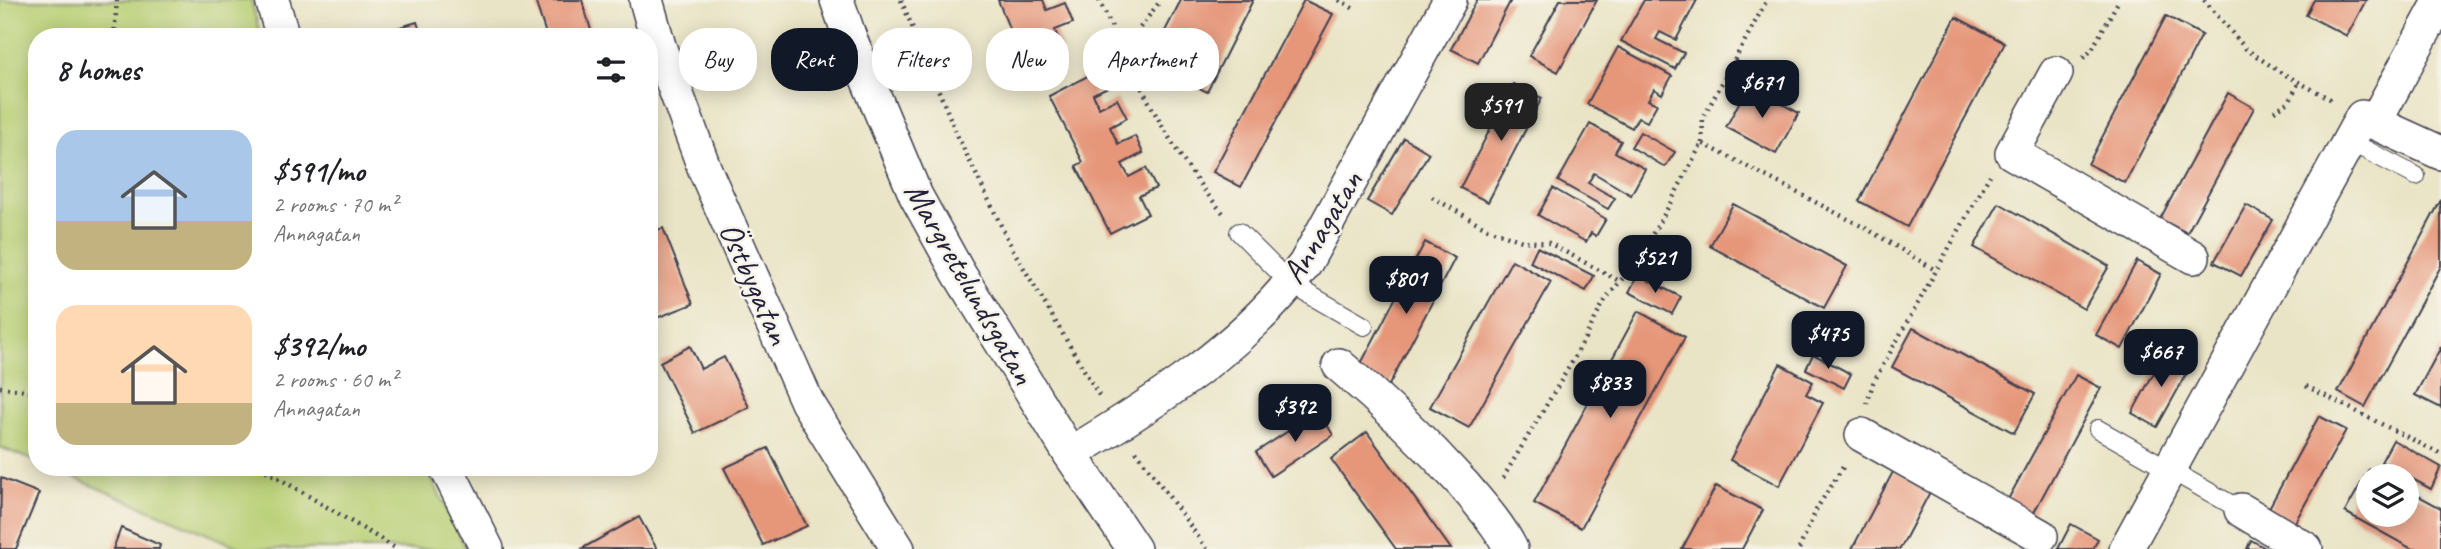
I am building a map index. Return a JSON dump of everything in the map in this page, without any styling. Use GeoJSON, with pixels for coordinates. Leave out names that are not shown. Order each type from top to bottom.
{"type":"FeatureCollection","features":[{"type":"Feature","properties":{"kind":"street"},"geometry":{"type":"LineString","coordinates":[[272,0],[280,28]]}},
{"type":"Feature","properties":{"kind":"street","name":"Östbygatan"},"geometry":{"type":"LineString","coordinates":[[646,0],[654,28]]}},
{"type":"Feature","properties":{"kind":"street","name":"Margretelundsgatan"},"geometry":{"type":"LineString","coordinates":[[837,0],[850,38],[916,196],[958,272],[1070,454],[1133,549]]}},
{"type":"Feature","properties":{"kind":"street","name":"Annagatan"},"geometry":{"type":"LineString","coordinates":[[1070,454],[1167,393],[1211,359],[1291,284],[1305,264],[1450,0]]}},
{"type":"Feature","properties":{"kind":"street"},"geometry":{"type":"LineString","coordinates":[[2126,549],[2361,126],[2441,0]]}},
{"type":"Feature","properties":{"kind":"street","name":"Östbygatan"},"geometry":{"type":"LineString","coordinates":[[658,42],[705,170],[807,402],[898,549]]}},
{"type":"Feature","properties":{"kind":"street"},"geometry":{"type":"LineString","coordinates":[[2056,73],[2012,153],[2193,257]]}},
{"type":"Feature","properties":{"kind":"street"},"geometry":{"type":"LineString","coordinates":[[2361,126],[2441,153]]}},
{"type":"Feature","properties":{"kind":"street"},"geometry":{"type":"LineString","coordinates":[[1339,365],[1392,411],[1484,509],[1511,549]]}},
{"type":"Feature","properties":{"kind":"street"},"geometry":{"type":"LineString","coordinates":[[1862,435],[2041,536]]}},
{"type":"Feature","properties":{"kind":"street"},"geometry":{"type":"LineString","coordinates":[[450,476],[487,549]]}},
{"type":"Feature","properties":{"kind":"street"},"geometry":{"type":"LineString","coordinates":[[2241,510],[2306,549]]}},
{"type":"Feature","properties":{"kind":"lane"},"geometry":{"type":"LineString","coordinates":[[2361,126],[2416,176]]}},
{"type":"Feature","properties":{"kind":"lane"},"geometry":{"type":"LineString","coordinates":[[1239,232],[1291,284],[1364,327]]}},
{"type":"Feature","properties":{"kind":"lane"},"geometry":{"type":"LineString","coordinates":[[2098,429],[2241,510]]}},
{"type":"Feature","properties":{"kind":"path"},"geometry":{"type":"LineString","coordinates":[[115,28],[117,0]]}},
{"type":"Feature","properties":{"kind":"path"},"geometry":{"type":"LineString","coordinates":[[901,0],[958,137],[1012,248],[1117,425],[1208,549]]}},
{"type":"Feature","properties":{"kind":"path"},"geometry":{"type":"LineString","coordinates":[[1099,0],[1112,28]]}},
{"type":"Feature","properties":{"kind":"path"},"geometry":{"type":"LineString","coordinates":[[1140,28],[1161,0]]}},
{"type":"Feature","properties":{"kind":"path"},"geometry":{"type":"LineString","coordinates":[[1339,0],[1356,10]]}},
{"type":"Feature","properties":{"kind":"path"},"geometry":{"type":"LineString","coordinates":[[1484,509],[1605,300],[1636,262],[1665,213],[1702,143],[1703,118],[1767,0]]}},
{"type":"Feature","properties":{"kind":"path"},"geometry":{"type":"LineString","coordinates":[[2056,73],[2076,64],[2091,51],[2119,0]]}},
{"type":"Feature","properties":{"kind":"path"},"geometry":{"type":"LineString","coordinates":[[2204,0],[2246,49],[2300,82],[2361,126]]}},
{"type":"Feature","properties":{"kind":"path"},"geometry":{"type":"LineString","coordinates":[[2274,111],[2289,102],[2300,82]]}},
{"type":"Feature","properties":{"kind":"path"},"geometry":{"type":"LineString","coordinates":[[1145,91],[1197,183],[1239,232]]}},
{"type":"Feature","properties":{"kind":"path"},"geometry":{"type":"LineString","coordinates":[[1702,143],[1867,229],[1937,271]]}},
{"type":"Feature","properties":{"kind":"path"},"geometry":{"type":"LineString","coordinates":[[1799,549],[1817,509],[1862,435],[1864,412],[1873,383],[1993,170],[2012,153]]}},
{"type":"Feature","properties":{"kind":"path"},"geometry":{"type":"LineString","coordinates":[[1432,197],[1488,229],[1522,241],[1549,243],[1620,282]]}},
{"type":"Feature","properties":{"kind":"path"},"geometry":{"type":"LineString","coordinates":[[2306,386],[2441,454]]}},
{"type":"Feature","properties":{"kind":"path"},"geometry":{"type":"LineString","coordinates":[[0,387],[28,391]]}},
{"type":"Feature","properties":{"kind":"path"},"geometry":{"type":"LineString","coordinates":[[275,476],[397,549]]}},
{"type":"Feature","properties":{"kind":"green space"},"geometry":{"type":"Polygon","coordinates":[[[0,0],[251,0],[259,28],[28,28],[28,458],[0,447],[0,0]]]}},
{"type":"Feature","properties":{"kind":"green space"},"geometry":{"type":"Polygon","coordinates":[[[69,476],[430,476],[466,549],[243,549],[69,476]]]}},
{"type":"Feature","properties":{"kind":"building"},"geometry":{"type":"Polygon","coordinates":[[[535,0],[582,0],[590,28],[544,28],[535,0]]]}},
{"type":"Feature","properties":{"kind":"building"},"geometry":{"type":"Polygon","coordinates":[[[998,0],[1043,0],[1047,10],[1065,3],[1073,23],[1060,28],[1009,28],[998,0]]]}},
{"type":"Feature","properties":{"kind":"building"},"geometry":{"type":"Polygon","coordinates":[[[1181,0],[1253,0],[1219,68],[1219,28],[1167,28],[1181,0]]]}},
{"type":"Feature","properties":{"kind":"building"},"geometry":{"type":"Polygon","coordinates":[[[1304,0],[1333,14],[1241,187],[1213,172],[1304,0]]]}},
{"type":"Feature","properties":{"kind":"building"},"geometry":{"type":"Polygon","coordinates":[[[1477,0],[1511,0],[1478,63],[1451,49],[1477,0]]]}},
{"type":"Feature","properties":{"kind":"building"},"geometry":{"type":"Polygon","coordinates":[[[1560,0],[1597,0],[1558,72],[1529,56],[1560,0]]]}},
{"type":"Feature","properties":{"kind":"building"},"geometry":{"type":"Polygon","coordinates":[[[1644,0],[1697,0],[1676,40],[1660,32],[1656,39],[1684,53],[1675,69],[1621,41],[1644,0]]]}},
{"type":"Feature","properties":{"kind":"building"},"geometry":{"type":"Polygon","coordinates":[[[2314,0],[2366,0],[2347,36],[2306,15],[2314,0]]]}},
{"type":"Feature","properties":{"kind":"building"},"geometry":{"type":"Polygon","coordinates":[[[2166,16],[2202,35],[2125,183],[2088,164],[2166,16]]]}},
{"type":"Feature","properties":{"kind":"building"},"geometry":{"type":"Polygon","coordinates":[[[1956,17],[2005,43],[1907,227],[1859,201],[1956,17]]]}},
{"type":"Feature","properties":{"kind":"building"},"geometry":{"type":"Polygon","coordinates":[[[417,22],[419,28],[396,28],[417,22]]]}},
{"type":"Feature","properties":{"kind":"building"},"geometry":{"type":"Polygon","coordinates":[[[1618,47],[1672,76],[1662,94],[1654,89],[1648,100],[1657,104],[1647,122],[1638,117],[1632,128],[1587,104],[1618,47]]]}},
{"type":"Feature","properties":{"kind":"building"},"geometry":{"type":"Polygon","coordinates":[[[1083,78],[1083,91],[1099,91],[1093,94],[1099,108],[1117,99],[1127,118],[1110,127],[1118,144],[1135,136],[1143,153],[1122,164],[1129,177],[1146,168],[1156,188],[1139,196],[1148,214],[1110,233],[1076,166],[1083,162],[1049,96],[1059,91],[1069,91],[1069,86],[1083,78]]]}},
{"type":"Feature","properties":{"kind":"building"},"geometry":{"type":"Polygon","coordinates":[[[1513,84],[1542,98],[1488,202],[1460,188],[1513,84]]]}},
{"type":"Feature","properties":{"kind":"building"},"geometry":{"type":"Polygon","coordinates":[[[1748,86],[1799,113],[1776,154],[1726,127],[1748,86]]]}},
{"type":"Feature","properties":{"kind":"building"},"geometry":{"type":"Polygon","coordinates":[[[2228,93],[2254,108],[2187,233],[2160,219],[2228,93]]]}},
{"type":"Feature","properties":{"kind":"building"},"geometry":{"type":"Polygon","coordinates":[[[1590,124],[1621,141],[1615,152],[1645,169],[1631,195],[1594,173],[1588,183],[1615,198],[1608,209],[1558,181],[1590,124]]]}},
{"type":"Feature","properties":{"kind":"building"},"geometry":{"type":"Polygon","coordinates":[[[1640,132],[1675,152],[1665,167],[1631,147],[1640,132]]]}},
{"type":"Feature","properties":{"kind":"building"},"geometry":{"type":"Polygon","coordinates":[[[1404,138],[1429,153],[1392,215],[1367,201],[1404,138]]]}},
{"type":"Feature","properties":{"kind":"building"},"geometry":{"type":"Polygon","coordinates":[[[1553,188],[1606,219],[1596,236],[1591,233],[1586,242],[1538,215],[1553,188]]]}},
{"type":"Feature","properties":{"kind":"building"},"geometry":{"type":"Polygon","coordinates":[[[2441,200],[2441,266],[2365,407],[2338,392],[2441,200]]]}},
{"type":"Feature","properties":{"kind":"building"},"geometry":{"type":"Polygon","coordinates":[[[1999,203],[2109,266],[2084,309],[1974,247],[1999,203]]]}},
{"type":"Feature","properties":{"kind":"building"},"geometry":{"type":"Polygon","coordinates":[[[1733,204],[1847,266],[1824,308],[1710,246],[1733,204]]]}},
{"type":"Feature","properties":{"kind":"building"},"geometry":{"type":"Polygon","coordinates":[[[2246,205],[2273,220],[2241,276],[2214,262],[2246,205]]]}},
{"type":"Feature","properties":{"kind":"building"},"geometry":{"type":"Polygon","coordinates":[[[663,228],[693,304],[658,317],[658,230],[663,228]]]}},
{"type":"Feature","properties":{"kind":"building"},"geometry":{"type":"Polygon","coordinates":[[[1425,242],[1455,258],[1387,389],[1356,373],[1425,242]]]}},
{"type":"Feature","properties":{"kind":"building"},"geometry":{"type":"Polygon","coordinates":[[[1537,247],[1594,276],[1586,291],[1530,262],[1537,247]]]}},
{"type":"Feature","properties":{"kind":"building"},"geometry":{"type":"Polygon","coordinates":[[[1512,260],[1551,282],[1469,428],[1430,407],[1512,260]]]}},
{"type":"Feature","properties":{"kind":"building"},"geometry":{"type":"Polygon","coordinates":[[[2137,261],[2161,274],[2122,349],[2096,335],[2137,261]]]}},
{"type":"Feature","properties":{"kind":"building"},"geometry":{"type":"Polygon","coordinates":[[[1638,275],[1681,297],[1672,314],[1629,292],[1638,275]]]}},
{"type":"Feature","properties":{"kind":"building"},"geometry":{"type":"Polygon","coordinates":[[[1638,311],[1685,337],[1581,528],[1534,503],[1638,311]]]}},
{"type":"Feature","properties":{"kind":"building"},"geometry":{"type":"Polygon","coordinates":[[[1913,328],[2035,394],[2014,433],[1892,367],[1913,328]]]}},
{"type":"Feature","properties":{"kind":"building"},"geometry":{"type":"Polygon","coordinates":[[[690,346],[701,369],[724,357],[749,407],[695,433],[660,362],[690,346]]]}},
{"type":"Feature","properties":{"kind":"building"},"geometry":{"type":"Polygon","coordinates":[[[2441,347],[2441,408],[2415,395],[2441,347]]]}},
{"type":"Feature","properties":{"kind":"building"},"geometry":{"type":"Polygon","coordinates":[[[2165,352],[2191,366],[2157,427],[2132,413],[2165,352]]]}},
{"type":"Feature","properties":{"kind":"building"},"geometry":{"type":"Polygon","coordinates":[[[1813,354],[1851,374],[1844,388],[1806,369],[1813,354]]]}},
{"type":"Feature","properties":{"kind":"building"},"geometry":{"type":"Polygon","coordinates":[[[1780,364],[1813,382],[1806,394],[1823,403],[1779,486],[1730,460],[1780,364]]]}},
{"type":"Feature","properties":{"kind":"building"},"geometry":{"type":"Polygon","coordinates":[[[2076,375],[2101,388],[2032,516],[2006,503],[2076,375]]]}},
{"type":"Feature","properties":{"kind":"building"},"geometry":{"type":"Polygon","coordinates":[[[1319,411],[1333,435],[1271,476],[1256,452],[1319,411]]]}},
{"type":"Feature","properties":{"kind":"building"},"geometry":{"type":"Polygon","coordinates":[[[2319,416],[2346,430],[2289,533],[2263,519],[2319,416]]]}},
{"type":"Feature","properties":{"kind":"building"},"geometry":{"type":"Polygon","coordinates":[[[1367,432],[1451,549],[1396,549],[1331,459],[1367,432]]]}},
{"type":"Feature","properties":{"kind":"building"},"geometry":{"type":"Polygon","coordinates":[[[2393,440],[2441,467],[2431,489],[2419,483],[2419,464],[2381,462],[2393,440]]]}},
{"type":"Feature","properties":{"kind":"building"},"geometry":{"type":"Polygon","coordinates":[[[768,448],[807,526],[763,545],[724,468],[768,448]]]}},
{"type":"Feature","properties":{"kind":"building"},"geometry":{"type":"Polygon","coordinates":[[[1894,470],[1931,490],[1900,549],[1852,549],[1894,470]]]}},
{"type":"Feature","properties":{"kind":"building"},"geometry":{"type":"Polygon","coordinates":[[[1,478],[39,493],[16,549],[0,549],[1,478]]]}},
{"type":"Feature","properties":{"kind":"building"},"geometry":{"type":"Polygon","coordinates":[[[1716,486],[1763,510],[1742,549],[1682,549],[1716,486]]]}},
{"type":"Feature","properties":{"kind":"building"},"geometry":{"type":"Polygon","coordinates":[[[2356,492],[2356,518],[2345,512],[2356,492]]]}},
{"type":"Feature","properties":{"kind":"building"},"geometry":{"type":"Polygon","coordinates":[[[2419,496],[2441,508],[2441,549],[2412,549],[2372,527],[2419,527],[2419,496]]]}},
{"type":"Feature","properties":{"kind":"building"},"geometry":{"type":"Polygon","coordinates":[[[639,517],[657,549],[581,549],[639,517]]]}},
{"type":"Feature","properties":{"kind":"building"},"geometry":{"type":"Polygon","coordinates":[[[2071,524],[2098,539],[2093,549],[2058,549],[2071,524]]]}},
{"type":"Feature","properties":{"kind":"building"},"geometry":{"type":"Polygon","coordinates":[[[121,528],[160,545],[159,549],[113,549],[121,528]]]}},
{"type":"Feature","properties":{"kind":"building"},"geometry":{"type":"Polygon","coordinates":[[[2251,540],[2267,549],[2247,549],[2251,540]]]}}]}
